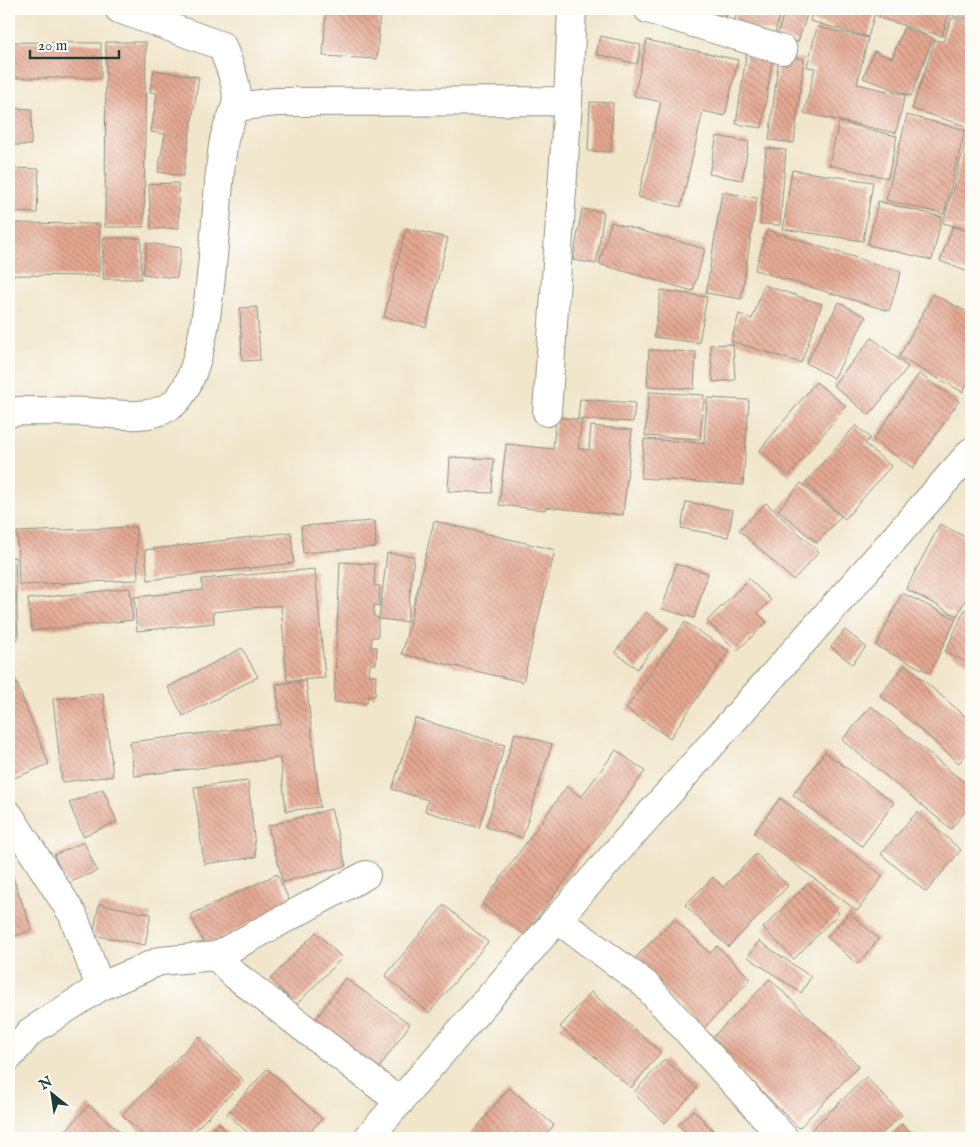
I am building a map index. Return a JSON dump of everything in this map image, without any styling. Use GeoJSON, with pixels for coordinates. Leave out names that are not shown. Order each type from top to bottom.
{"type":"FeatureCollection","features":[{"type":"Feature","properties":{"kind":"street"},"geometry":{"type":"LineString","coordinates":[[9,413],[19,411],[87,412],[132,416],[157,412],[179,399],[190,380],[208,310],[224,140],[236,107],[236,90],[222,46],[120,9]]}},
{"type":"Feature","properties":{"kind":"street"},"geometry":{"type":"LineString","coordinates":[[547,412],[568,101],[572,9]]}},
{"type":"Feature","properties":{"kind":"street"},"geometry":{"type":"LineString","coordinates":[[648,9],[783,50]]}},
{"type":"Feature","properties":{"kind":"street"},"geometry":{"type":"LineString","coordinates":[[236,107],[276,102],[568,101]]}},
{"type":"Feature","properties":{"kind":"street"},"geometry":{"type":"LineString","coordinates":[[368,1138],[557,919],[971,453]]}},
{"type":"Feature","properties":{"kind":"street"},"geometry":{"type":"LineString","coordinates":[[9,815],[73,915],[100,987]]}},
{"type":"Feature","properties":{"kind":"street"},"geometry":{"type":"LineString","coordinates":[[9,1056],[30,1032],[100,987],[160,962],[216,956],[366,875]]}},
{"type":"Feature","properties":{"kind":"street"},"geometry":{"type":"LineString","coordinates":[[557,919],[645,984],[784,1138]]}},
{"type":"Feature","properties":{"kind":"street"},"geometry":{"type":"LineString","coordinates":[[216,956],[235,975],[400,1102]]}},
{"type":"Feature","properties":{"kind":"building"},"geometry":{"type":"Polygon","coordinates":[[[326,9],[380,9],[377,59],[323,56],[326,9]]]}},
{"type":"Feature","properties":{"kind":"building"},"geometry":{"type":"Polygon","coordinates":[[[682,9],[729,9],[722,28],[682,9]]]}},
{"type":"Feature","properties":{"kind":"building"},"geometry":{"type":"Polygon","coordinates":[[[737,9],[781,9],[775,33],[734,25],[737,9]]]}},
{"type":"Feature","properties":{"kind":"building"},"geometry":{"type":"Polygon","coordinates":[[[785,9],[809,9],[798,42],[777,35],[785,9]]]}},
{"type":"Feature","properties":{"kind":"building"},"geometry":{"type":"Polygon","coordinates":[[[813,9],[876,9],[868,37],[810,21],[813,9]]]}},
{"type":"Feature","properties":{"kind":"building"},"geometry":{"type":"Polygon","coordinates":[[[882,9],[950,9],[942,36],[879,18],[882,9]]]}},
{"type":"Feature","properties":{"kind":"building"},"geometry":{"type":"Polygon","coordinates":[[[954,9],[971,9],[971,20],[953,16],[954,9]]]}},
{"type":"Feature","properties":{"kind":"building"},"geometry":{"type":"Polygon","coordinates":[[[952,18],[971,23],[969,127],[912,109],[935,40],[943,42],[952,18]]]}},
{"type":"Feature","properties":{"kind":"building"},"geometry":{"type":"Polygon","coordinates":[[[817,27],[868,38],[857,84],[905,95],[896,133],[804,113],[815,68],[807,67],[817,27]]]}},
{"type":"Feature","properties":{"kind":"building"},"geometry":{"type":"Polygon","coordinates":[[[904,27],[933,38],[911,96],[863,78],[874,51],[892,58],[904,27]]]}},
{"type":"Feature","properties":{"kind":"building"},"geometry":{"type":"Polygon","coordinates":[[[601,36],[641,45],[637,64],[596,54],[601,36]]]}},
{"type":"Feature","properties":{"kind":"building"},"geometry":{"type":"Polygon","coordinates":[[[647,40],[738,60],[725,116],[703,111],[681,207],[638,197],[661,102],[634,96],[647,40]]]}},
{"type":"Feature","properties":{"kind":"building"},"geometry":{"type":"Polygon","coordinates":[[[9,42],[101,43],[101,78],[9,78],[9,42]]]}},
{"type":"Feature","properties":{"kind":"building"},"geometry":{"type":"Polygon","coordinates":[[[106,42],[146,42],[144,227],[105,227],[106,42]]]}},
{"type":"Feature","properties":{"kind":"building"},"geometry":{"type":"Polygon","coordinates":[[[747,50],[773,54],[762,128],[736,124],[747,50]]]}},
{"type":"Feature","properties":{"kind":"building"},"geometry":{"type":"Polygon","coordinates":[[[779,56],[804,59],[794,143],[769,140],[779,56]]]}},
{"type":"Feature","properties":{"kind":"building"},"geometry":{"type":"Polygon","coordinates":[[[154,70],[199,77],[183,176],[158,172],[165,134],[151,132],[157,93],[150,92],[154,70]]]}},
{"type":"Feature","properties":{"kind":"building"},"geometry":{"type":"Polygon","coordinates":[[[590,102],[613,103],[611,152],[588,151],[590,102]]]}},
{"type":"Feature","properties":{"kind":"building"},"geometry":{"type":"Polygon","coordinates":[[[9,108],[32,109],[31,145],[9,145],[9,108]]]}},
{"type":"Feature","properties":{"kind":"building"},"geometry":{"type":"Polygon","coordinates":[[[907,115],[965,130],[944,214],[886,200],[907,115]]]}},
{"type":"Feature","properties":{"kind":"building"},"geometry":{"type":"Polygon","coordinates":[[[839,122],[897,136],[888,178],[829,165],[839,122]]]}},
{"type":"Feature","properties":{"kind":"building"},"geometry":{"type":"Polygon","coordinates":[[[968,133],[971,133],[971,230],[943,223],[968,133]]]}},
{"type":"Feature","properties":{"kind":"building"},"geometry":{"type":"Polygon","coordinates":[[[717,136],[749,142],[742,180],[709,174],[717,136]]]}},
{"type":"Feature","properties":{"kind":"building"},"geometry":{"type":"Polygon","coordinates":[[[766,148],[786,150],[780,225],[760,224],[766,148]]]}},
{"type":"Feature","properties":{"kind":"building"},"geometry":{"type":"Polygon","coordinates":[[[9,168],[39,169],[37,213],[9,212],[9,168]]]}},
{"type":"Feature","properties":{"kind":"building"},"geometry":{"type":"Polygon","coordinates":[[[792,170],[873,182],[863,241],[783,229],[792,170]]]}},
{"type":"Feature","properties":{"kind":"building"},"geometry":{"type":"Polygon","coordinates":[[[178,183],[179,228],[151,229],[149,184],[178,183]]]}},
{"type":"Feature","properties":{"kind":"building"},"geometry":{"type":"Polygon","coordinates":[[[722,192],[757,198],[741,299],[706,293],[722,192]]]}},
{"type":"Feature","properties":{"kind":"building"},"geometry":{"type":"Polygon","coordinates":[[[878,201],[942,217],[932,260],[868,245],[878,201]]]}},
{"type":"Feature","properties":{"kind":"building"},"geometry":{"type":"Polygon","coordinates":[[[582,209],[604,212],[596,264],[573,260],[582,209]]]}},
{"type":"Feature","properties":{"kind":"building"},"geometry":{"type":"Polygon","coordinates":[[[611,222],[705,249],[693,291],[599,264],[611,222]]]}},
{"type":"Feature","properties":{"kind":"building"},"geometry":{"type":"Polygon","coordinates":[[[9,223],[100,224],[99,276],[9,275],[9,223]]]}},
{"type":"Feature","properties":{"kind":"building"},"geometry":{"type":"Polygon","coordinates":[[[953,226],[971,233],[971,273],[940,261],[953,226]]]}},
{"type":"Feature","properties":{"kind":"building"},"geometry":{"type":"Polygon","coordinates":[[[406,228],[448,238],[426,327],[384,317],[406,228]]]}},
{"type":"Feature","properties":{"kind":"building"},"geometry":{"type":"Polygon","coordinates":[[[767,230],[901,272],[889,311],[755,270],[767,230]]]}},
{"type":"Feature","properties":{"kind":"building"},"geometry":{"type":"Polygon","coordinates":[[[103,238],[141,238],[141,279],[103,279],[103,238]]]}},
{"type":"Feature","properties":{"kind":"building"},"geometry":{"type":"Polygon","coordinates":[[[147,243],[181,248],[177,278],[143,274],[147,243]]]}},
{"type":"Feature","properties":{"kind":"building"},"geometry":{"type":"Polygon","coordinates":[[[764,285],[822,304],[801,363],[731,341],[739,314],[752,319],[764,285]]]}},
{"type":"Feature","properties":{"kind":"building"},"geometry":{"type":"Polygon","coordinates":[[[661,290],[707,297],[699,343],[654,337],[661,290]]]}},
{"type":"Feature","properties":{"kind":"building"},"geometry":{"type":"Polygon","coordinates":[[[933,294],[971,314],[971,376],[963,392],[899,357],[933,294]]]}},
{"type":"Feature","properties":{"kind":"building"},"geometry":{"type":"Polygon","coordinates":[[[839,302],[866,317],[834,378],[806,363],[839,302]]]}},
{"type":"Feature","properties":{"kind":"building"},"geometry":{"type":"Polygon","coordinates":[[[257,307],[260,360],[242,361],[240,308],[257,307]]]}},
{"type":"Feature","properties":{"kind":"building"},"geometry":{"type":"Polygon","coordinates":[[[872,338],[908,367],[869,415],[833,385],[872,338]]]}},
{"type":"Feature","properties":{"kind":"building"},"geometry":{"type":"Polygon","coordinates":[[[733,344],[735,380],[713,382],[710,345],[733,344]]]}},
{"type":"Feature","properties":{"kind":"building"},"geometry":{"type":"Polygon","coordinates":[[[649,350],[696,352],[694,389],[647,386],[649,350]]]}},
{"type":"Feature","properties":{"kind":"building"},"geometry":{"type":"Polygon","coordinates":[[[919,374],[959,401],[913,468],[873,440],[919,374]]]}},
{"type":"Feature","properties":{"kind":"building"},"geometry":{"type":"Polygon","coordinates":[[[816,382],[846,406],[789,476],[759,451],[816,382]]]}},
{"type":"Feature","properties":{"kind":"building"},"geometry":{"type":"Polygon","coordinates":[[[649,392],[704,395],[700,439],[645,436],[649,392]]]}},
{"type":"Feature","properties":{"kind":"building"},"geometry":{"type":"Polygon","coordinates":[[[707,398],[749,400],[743,485],[641,478],[644,439],[704,443],[707,398]]]}},
{"type":"Feature","properties":{"kind":"building"},"geometry":{"type":"Polygon","coordinates":[[[580,399],[635,403],[633,422],[578,419],[580,399]]]}},
{"type":"Feature","properties":{"kind":"building"},"geometry":{"type":"Polygon","coordinates":[[[556,417],[582,420],[578,449],[589,450],[591,426],[632,430],[623,515],[546,507],[545,510],[499,505],[506,444],[553,449],[556,417]]]}},
{"type":"Feature","properties":{"kind":"building"},"geometry":{"type":"Polygon","coordinates":[[[856,425],[870,438],[865,444],[891,466],[845,519],[805,483],[856,425]]]}},
{"type":"Feature","properties":{"kind":"building"},"geometry":{"type":"Polygon","coordinates":[[[450,457],[494,459],[492,493],[448,491],[450,457]]]}},
{"type":"Feature","properties":{"kind":"building"},"geometry":{"type":"Polygon","coordinates":[[[801,483],[841,516],[817,543],[778,510],[801,483]]]}},
{"type":"Feature","properties":{"kind":"building"},"geometry":{"type":"Polygon","coordinates":[[[686,502],[733,510],[728,537],[681,528],[686,502]]]}},
{"type":"Feature","properties":{"kind":"building"},"geometry":{"type":"Polygon","coordinates":[[[766,503],[819,552],[793,580],[739,530],[766,503]]]}},
{"type":"Feature","properties":{"kind":"building"},"geometry":{"type":"Polygon","coordinates":[[[375,521],[376,547],[303,553],[301,526],[375,521]]]}},
{"type":"Feature","properties":{"kind":"building"},"geometry":{"type":"Polygon","coordinates":[[[434,521],[555,550],[523,682],[402,654],[434,521]]]}},
{"type":"Feature","properties":{"kind":"building"},"geometry":{"type":"Polygon","coordinates":[[[940,524],[971,540],[971,589],[957,616],[906,589],[940,524]]]}},
{"type":"Feature","properties":{"kind":"building"},"geometry":{"type":"Polygon","coordinates":[[[136,527],[138,580],[19,585],[17,532],[136,527]]]}},
{"type":"Feature","properties":{"kind":"building"},"geometry":{"type":"Polygon","coordinates":[[[291,532],[294,563],[148,580],[145,550],[291,532]]]}},
{"type":"Feature","properties":{"kind":"building"},"geometry":{"type":"Polygon","coordinates":[[[387,553],[414,556],[407,622],[379,619],[387,553]]]}},
{"type":"Feature","properties":{"kind":"building"},"geometry":{"type":"Polygon","coordinates":[[[9,557],[15,557],[18,640],[9,640],[9,557]]]}},
{"type":"Feature","properties":{"kind":"building"},"geometry":{"type":"Polygon","coordinates":[[[340,562],[375,564],[374,586],[380,586],[379,606],[374,605],[374,617],[378,617],[378,637],[372,637],[371,647],[377,647],[376,664],[370,664],[369,675],[376,675],[375,696],[368,696],[367,703],[334,702],[340,562]]]}},
{"type":"Feature","properties":{"kind":"building"},"geometry":{"type":"Polygon","coordinates":[[[676,564],[708,573],[694,618],[662,609],[676,564]]]}},
{"type":"Feature","properties":{"kind":"building"},"geometry":{"type":"Polygon","coordinates":[[[315,569],[325,678],[287,681],[281,605],[213,612],[214,623],[137,631],[134,597],[202,590],[202,579],[315,569]]]}},
{"type":"Feature","properties":{"kind":"building"},"geometry":{"type":"Polygon","coordinates":[[[749,579],[771,600],[758,613],[767,622],[737,651],[707,621],[749,579]]]}},
{"type":"Feature","properties":{"kind":"building"},"geometry":{"type":"Polygon","coordinates":[[[130,588],[133,620],[32,631],[28,599],[130,588]]]}},
{"type":"Feature","properties":{"kind":"building"},"geometry":{"type":"Polygon","coordinates":[[[902,593],[956,619],[930,673],[876,646],[902,593]]]}},
{"type":"Feature","properties":{"kind":"building"},"geometry":{"type":"Polygon","coordinates":[[[965,609],[971,612],[971,664],[945,652],[965,609]]]}},
{"type":"Feature","properties":{"kind":"building"},"geometry":{"type":"Polygon","coordinates":[[[646,612],[668,629],[637,669],[615,652],[646,612]]]}},
{"type":"Feature","properties":{"kind":"building"},"geometry":{"type":"Polygon","coordinates":[[[685,622],[729,651],[670,738],[626,709],[685,622]]]}},
{"type":"Feature","properties":{"kind":"building"},"geometry":{"type":"Polygon","coordinates":[[[845,630],[866,647],[852,664],[831,647],[845,630]]]}},
{"type":"Feature","properties":{"kind":"building"},"geometry":{"type":"Polygon","coordinates":[[[242,648],[258,677],[183,716],[168,687],[242,648]]]}},
{"type":"Feature","properties":{"kind":"building"},"geometry":{"type":"Polygon","coordinates":[[[9,664],[49,764],[9,780],[9,664]]]}},
{"type":"Feature","properties":{"kind":"building"},"geometry":{"type":"Polygon","coordinates":[[[905,665],[971,721],[971,748],[959,763],[880,695],[905,665]]]}},
{"type":"Feature","properties":{"kind":"building"},"geometry":{"type":"Polygon","coordinates":[[[306,681],[320,807],[286,811],[280,758],[134,776],[130,742],[281,724],[276,684],[306,681]]]}},
{"type":"Feature","properties":{"kind":"building"},"geometry":{"type":"Polygon","coordinates":[[[103,693],[113,776],[62,782],[53,699],[103,693]]]}},
{"type":"Feature","properties":{"kind":"building"},"geometry":{"type":"Polygon","coordinates":[[[871,706],[971,788],[971,804],[951,829],[842,740],[871,706]]]}},
{"type":"Feature","properties":{"kind":"building"},"geometry":{"type":"Polygon","coordinates":[[[415,718],[505,745],[479,828],[425,811],[428,800],[392,789],[415,718]]]}},
{"type":"Feature","properties":{"kind":"building"},"geometry":{"type":"Polygon","coordinates":[[[515,733],[552,744],[522,838],[486,827],[515,733]]]}},
{"type":"Feature","properties":{"kind":"building"},"geometry":{"type":"Polygon","coordinates":[[[616,750],[645,771],[525,935],[482,904],[567,786],[581,797],[616,750]]]}},
{"type":"Feature","properties":{"kind":"building"},"geometry":{"type":"Polygon","coordinates":[[[825,752],[894,803],[862,846],[793,795],[825,752]]]}},
{"type":"Feature","properties":{"kind":"building"},"geometry":{"type":"Polygon","coordinates":[[[248,781],[256,857],[204,864],[194,787],[248,781]]]}},
{"type":"Feature","properties":{"kind":"building"},"geometry":{"type":"Polygon","coordinates":[[[103,789],[117,822],[83,836],[69,803],[103,789]]]}},
{"type":"Feature","properties":{"kind":"building"},"geometry":{"type":"Polygon","coordinates":[[[780,798],[883,876],[857,911],[754,833],[780,798]]]}},
{"type":"Feature","properties":{"kind":"building"},"geometry":{"type":"Polygon","coordinates":[[[331,809],[346,866],[283,882],[268,826],[331,809]]]}},
{"type":"Feature","properties":{"kind":"building"},"geometry":{"type":"Polygon","coordinates":[[[917,812],[961,850],[926,892],[881,854],[917,812]]]}},
{"type":"Feature","properties":{"kind":"building"},"geometry":{"type":"Polygon","coordinates":[[[84,842],[97,871],[66,884],[54,855],[84,842]]]}},
{"type":"Feature","properties":{"kind":"building"},"geometry":{"type":"Polygon","coordinates":[[[756,854],[788,886],[728,947],[685,905],[713,877],[723,887],[756,854]]]}},
{"type":"Feature","properties":{"kind":"building"},"geometry":{"type":"Polygon","coordinates":[[[9,866],[32,930],[9,938],[9,866]]]}},
{"type":"Feature","properties":{"kind":"building"},"geometry":{"type":"Polygon","coordinates":[[[277,874],[291,904],[205,945],[190,915],[277,874]]]}},
{"type":"Feature","properties":{"kind":"building"},"geometry":{"type":"Polygon","coordinates":[[[808,883],[839,913],[794,959],[763,928],[808,883]]]}},
{"type":"Feature","properties":{"kind":"building"},"geometry":{"type":"Polygon","coordinates":[[[99,904],[151,914],[145,945],[93,935],[99,904]]]}},
{"type":"Feature","properties":{"kind":"building"},"geometry":{"type":"Polygon","coordinates":[[[444,905],[488,942],[429,1013],[385,976],[444,905]]]}},
{"type":"Feature","properties":{"kind":"building"},"geometry":{"type":"Polygon","coordinates":[[[849,913],[879,939],[857,964],[827,937],[849,913]]]}},
{"type":"Feature","properties":{"kind":"building"},"geometry":{"type":"Polygon","coordinates":[[[674,919],[710,953],[717,946],[751,979],[703,1029],[633,960],[674,919]]]}},
{"type":"Feature","properties":{"kind":"building"},"geometry":{"type":"Polygon","coordinates":[[[316,932],[342,958],[296,1005],[270,979],[316,932]]]}},
{"type":"Feature","properties":{"kind":"building"},"geometry":{"type":"Polygon","coordinates":[[[759,941],[811,977],[801,993],[748,957],[759,941]]]}},
{"type":"Feature","properties":{"kind":"building"},"geometry":{"type":"Polygon","coordinates":[[[345,978],[410,1024],[374,1075],[309,1029],[345,978]]]}},
{"type":"Feature","properties":{"kind":"building"},"geometry":{"type":"Polygon","coordinates":[[[770,979],[859,1066],[799,1128],[710,1040],[770,979]]]}},
{"type":"Feature","properties":{"kind":"building"},"geometry":{"type":"Polygon","coordinates":[[[591,992],[661,1052],[631,1088],[560,1027],[591,992]]]}},
{"type":"Feature","properties":{"kind":"building"},"geometry":{"type":"Polygon","coordinates":[[[199,1036],[244,1081],[187,1138],[146,1138],[122,1115],[199,1036]]]}},
{"type":"Feature","properties":{"kind":"building"},"geometry":{"type":"Polygon","coordinates":[[[665,1059],[697,1089],[665,1123],[633,1093],[665,1059]]]}},
{"type":"Feature","properties":{"kind":"building"},"geometry":{"type":"Polygon","coordinates":[[[267,1069],[322,1119],[304,1138],[254,1138],[227,1114],[267,1069]]]}},
{"type":"Feature","properties":{"kind":"building"},"geometry":{"type":"Polygon","coordinates":[[[866,1077],[902,1115],[877,1138],[815,1138],[809,1132],[866,1077]]]}},
{"type":"Feature","properties":{"kind":"building"},"geometry":{"type":"Polygon","coordinates":[[[509,1088],[554,1125],[543,1138],[468,1138],[509,1088]]]}},
{"type":"Feature","properties":{"kind":"building"},"geometry":{"type":"Polygon","coordinates":[[[89,1105],[127,1138],[59,1138],[89,1105]]]}},
{"type":"Feature","properties":{"kind":"building"},"geometry":{"type":"Polygon","coordinates":[[[693,1110],[721,1138],[691,1138],[678,1125],[693,1110]]]}},
{"type":"Feature","properties":{"kind":"building"},"geometry":{"type":"Polygon","coordinates":[[[219,1123],[234,1138],[203,1138],[219,1123]]]}},
{"type":"Feature","properties":{"kind":"building"},"geometry":{"type":"Polygon","coordinates":[[[902,1124],[915,1138],[887,1138],[902,1124]]]}}]}
